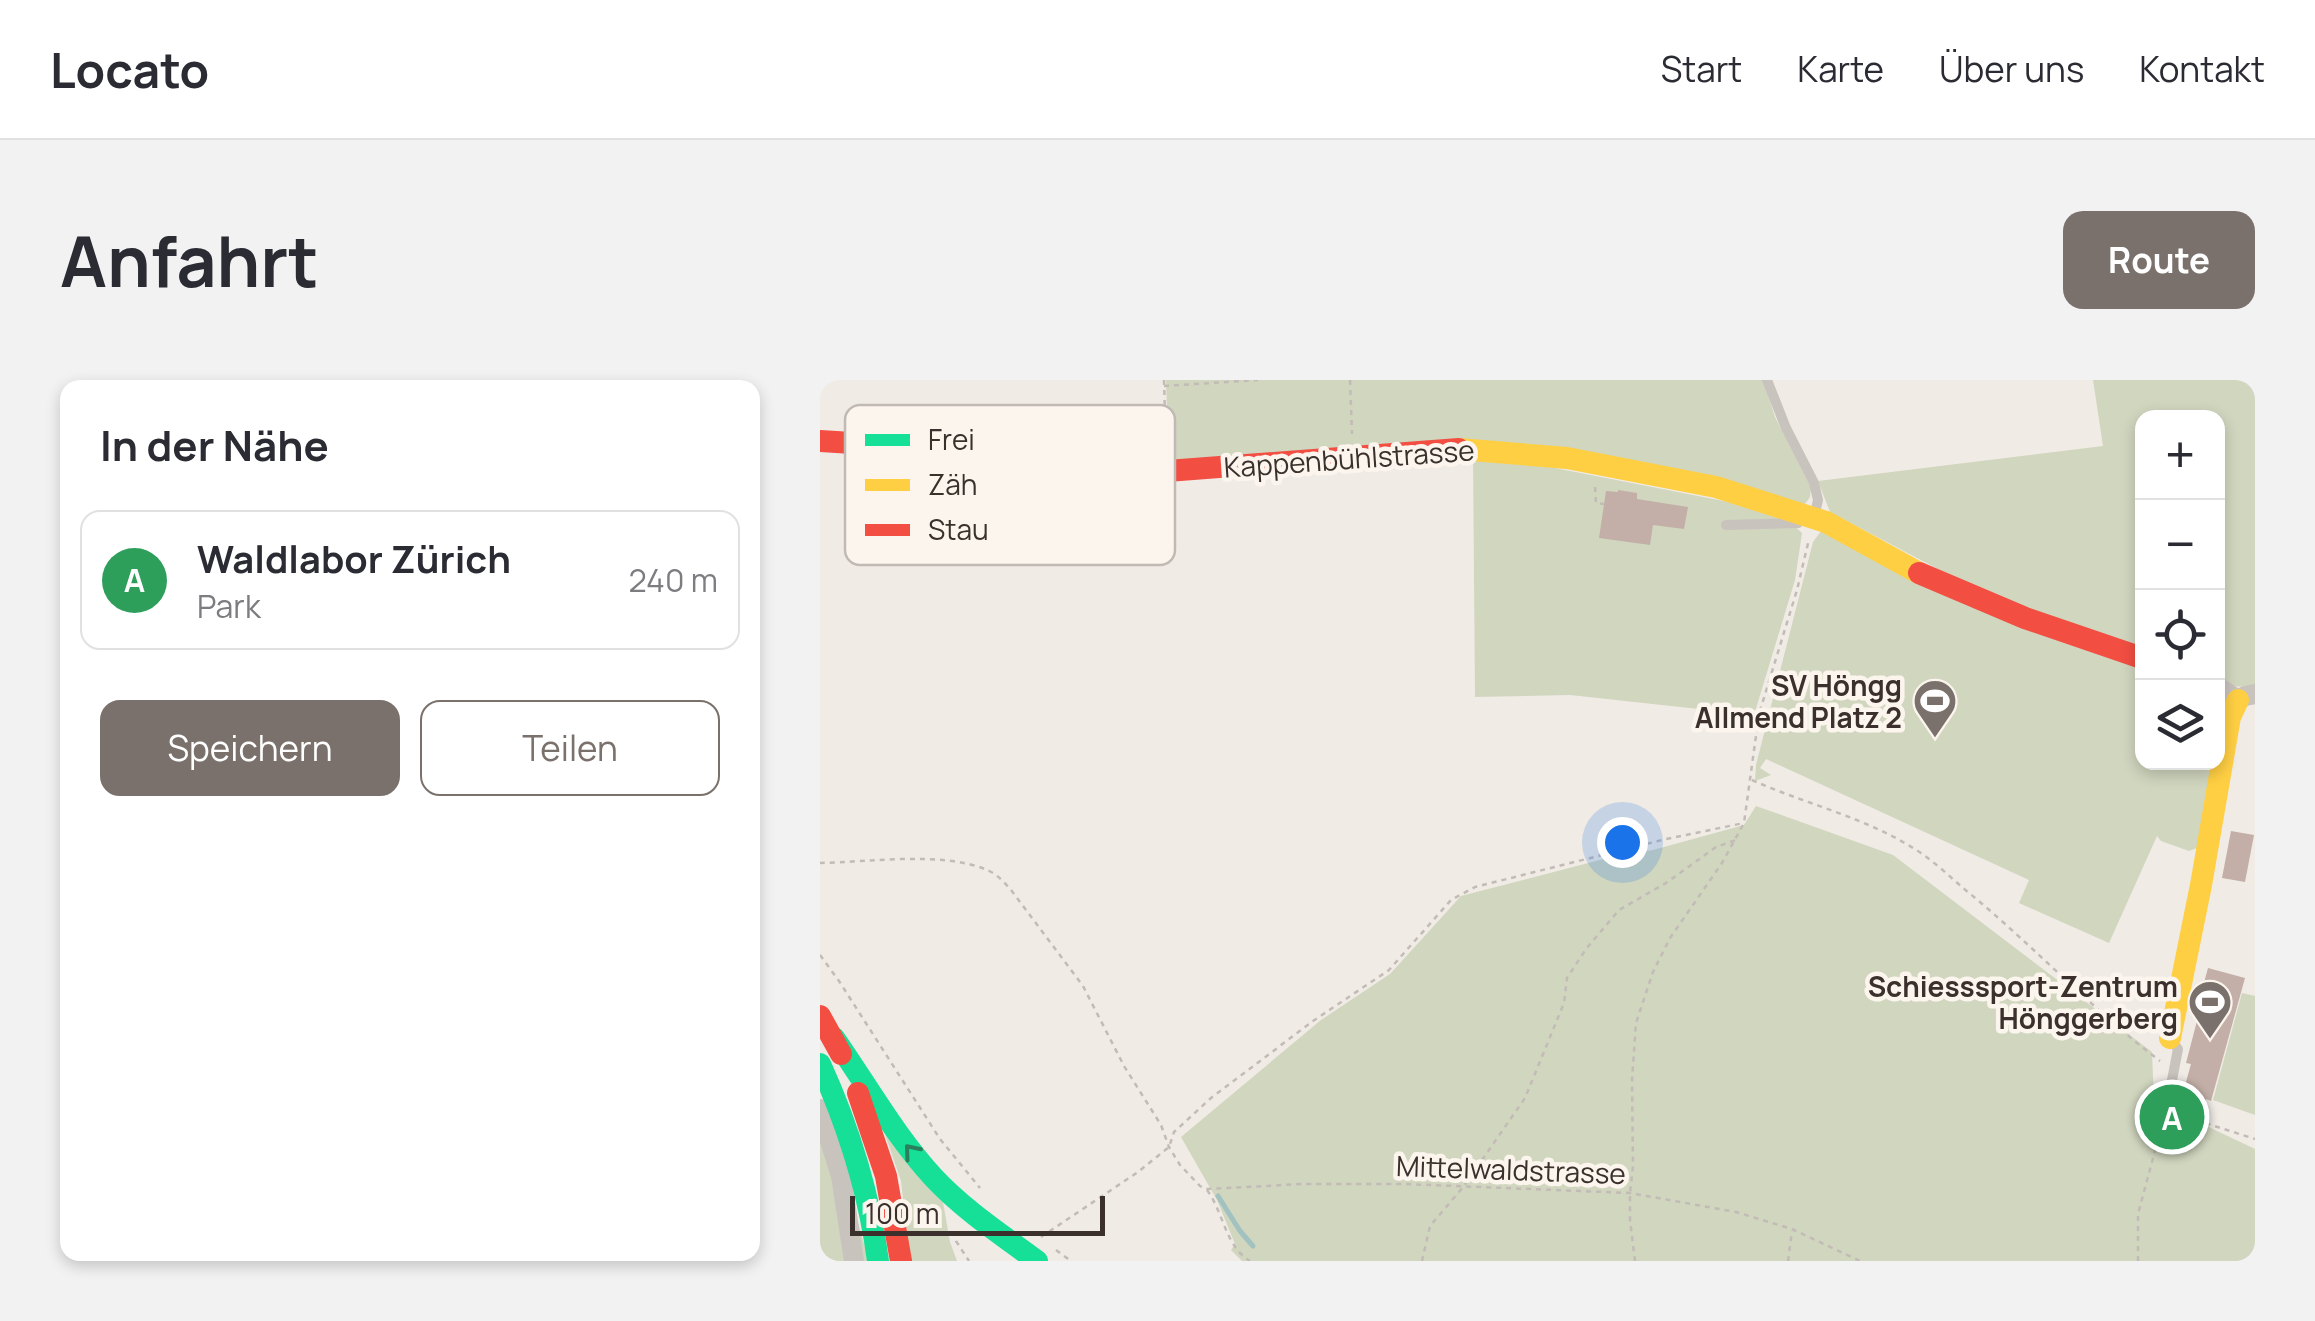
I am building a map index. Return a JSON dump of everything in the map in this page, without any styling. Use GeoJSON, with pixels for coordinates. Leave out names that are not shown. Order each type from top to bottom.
{"type":"FeatureCollection","features":[{"type":"Feature","properties":{"kind":"street","name":"Kappenbühlstrasse"},"geometry":{"type":"LineString","coordinates":[[820,442],[845,443]]}},
{"type":"Feature","properties":{"kind":"street","name":"Kappenbühlstrasse"},"geometry":{"type":"LineString","coordinates":[[1175,470],[1468,448],[1628,468],[1716,487],[1826,522],[1887,558],[1940,582],[2025,618],[2135,656]]}},
{"type":"Feature","properties":{"kind":"street"},"geometry":{"type":"LineString","coordinates":[[2170,1038],[2230,717],[2247,697]]}},
{"type":"Feature","properties":{"kind":"street"},"geometry":{"type":"LineString","coordinates":[[820,1016],[900,1138],[932,1176],[954,1198],[1039,1249]]}},
{"type":"Feature","properties":{"kind":"street"},"geometry":{"type":"LineString","coordinates":[[834,1038],[880,1153],[897,1224],[900,1261]]}},
{"type":"Feature","properties":{"kind":"street"},"geometry":{"type":"LineString","coordinates":[[820,1064],[856,1154],[874,1224],[878,1261]]}},
{"type":"Feature","properties":{"kind":"street"},"geometry":{"type":"LineString","coordinates":[[820,1108],[841,1176],[853,1250]]}},
{"type":"Feature","properties":{"kind":"lane"},"geometry":{"type":"LineString","coordinates":[[1726,525],[1793,524],[1814,518],[1818,500],[1814,482],[1786,428],[1768,380]]}},
{"type":"Feature","properties":{"kind":"lane"},"geometry":{"type":"LineString","coordinates":[[2167,1106],[2178,1048],[2170,1038]]}},
{"type":"Feature","properties":{"kind":"path"},"geometry":{"type":"LineString","coordinates":[[1164,383],[1258,380]]}},
{"type":"Feature","properties":{"kind":"path"},"geometry":{"type":"LineString","coordinates":[[1350,380],[1353,456]]}},
{"type":"Feature","properties":{"kind":"path"},"geometry":{"type":"LineString","coordinates":[[1594,475],[1596,503],[1604,504]]}},
{"type":"Feature","properties":{"kind":"path"},"geometry":{"type":"LineString","coordinates":[[1635,1261],[1630,1193],[1636,1023],[1653,972],[1670,938],[1744,824],[1760,714],[1814,518]]}},
{"type":"Feature","properties":{"kind":"path"},"geometry":{"type":"LineString","coordinates":[[1750,779],[1910,845],[2020,936],[2120,1031],[2174,1072]]}},
{"type":"Feature","properties":{"kind":"path"},"geometry":{"type":"LineString","coordinates":[[1039,1249],[1169,1147],[1174,1132],[1211,1098],[1390,970],[1451,900],[1463,892],[1666,839],[1744,824]]}},
{"type":"Feature","properties":{"kind":"path"},"geometry":{"type":"LineString","coordinates":[[1422,1261],[1430,1226],[1464,1186],[1526,1098],[1564,1002],[1567,978],[1586,949],[1618,910],[1666,883],[1716,847],[1737,839]]}},
{"type":"Feature","properties":{"kind":"path"},"geometry":{"type":"LineString","coordinates":[[820,863],[957,861],[998,876],[1083,986],[1124,1066],[1161,1125],[1169,1147],[1180,1165],[1215,1201],[1232,1245],[1250,1261]]}},
{"type":"Feature","properties":{"kind":"path"},"geometry":{"type":"LineString","coordinates":[[820,955],[940,1139],[981,1189]]}},
{"type":"Feature","properties":{"kind":"path"},"geometry":{"type":"LineString","coordinates":[[2138,1261],[2138,1214],[2166,1110],[2255,1139]]}},
{"type":"Feature","properties":{"kind":"path","name":"Mittelwaldstrasse"},"geometry":{"type":"LineString","coordinates":[[1206,1189],[1303,1184],[1630,1193],[1736,1212],[1792,1229],[1860,1261]]}},
{"type":"Feature","properties":{"kind":"path"},"geometry":{"type":"LineString","coordinates":[[1788,1261],[1792,1229]]}},
{"type":"Feature","properties":{"kind":"green space"},"geometry":{"type":"Polygon","coordinates":[[[1166,380],[1763,380],[1775,417],[1811,488],[1810,497],[1805,504],[1593,457],[1175,466],[1175,405],[1167,405],[1166,380]]]}},
{"type":"Feature","properties":{"kind":"green space"},"geometry":{"type":"Polygon","coordinates":[[[2093,380],[2255,380],[2255,688],[2225,683],[2225,410],[2135,410],[2135,654],[2023,614],[1830,512],[1818,481],[2103,446],[2093,380]]]}},
{"type":"Feature","properties":{"kind":"green space"},"geometry":{"type":"Polygon","coordinates":[[[1473,452],[1780,512],[1802,533],[1795,580],[1754,715],[1570,695],[1475,697],[1473,452]]]}},
{"type":"Feature","properties":{"kind":"green space"},"geometry":{"type":"Polygon","coordinates":[[[1821,531],[2135,660],[2135,770],[2211,770],[2197,848],[2189,851],[2157,836],[2109,943],[2019,903],[2029,880],[1766,759],[1760,768],[1771,775],[1755,781],[1813,542],[1821,531]]]}},
{"type":"Feature","properties":{"kind":"green space"},"geometry":{"type":"Polygon","coordinates":[[[1756,806],[1893,855],[2152,1052],[2154,1101],[2255,1149],[2255,1261],[1242,1261],[1231,1250],[1235,1244],[1217,1200],[1181,1137],[1321,1020],[1390,974],[1461,896],[1744,825],[1756,806]]]}},
{"type":"Feature","properties":{"kind":"green space"},"geometry":{"type":"Polygon","coordinates":[[[2242,993],[2255,996],[2255,1115],[2213,1100],[2242,993]]]}},
{"type":"Feature","properties":{"kind":"green space"},"geometry":{"type":"Polygon","coordinates":[[[880,1120],[943,1202],[957,1261],[910,1261],[901,1181],[880,1120]]]}},
{"type":"Feature","properties":{"kind":"green space"},"geometry":{"type":"Polygon","coordinates":[[[820,1130],[851,1198],[869,1261],[820,1261],[820,1130]]]}},
{"type":"Feature","properties":{"kind":"building"},"geometry":{"type":"Polygon","coordinates":[[[1606,491],[1637,493],[1637,499],[1688,507],[1684,529],[1653,525],[1650,545],[1599,538],[1606,491]]]}},
{"type":"Feature","properties":{"kind":"building"},"geometry":{"type":"Polygon","coordinates":[[[2231,831],[2254,835],[2245,882],[2222,878],[2231,831]]]}},
{"type":"Feature","properties":{"kind":"building","name":"Schiesssport-Zentrum Hönggerberg"},"geometry":{"type":"Polygon","coordinates":[[[2208,968],[2245,978],[2211,1101],[2206,1099],[2202,1113],[2179,1107],[2208,968]]]}},
{"type":"Feature","properties":{"kind":"waterway"},"geometry":{"type":"LineString","coordinates":[[1218,1196],[1253,1246]]}},
{"type":"Feature","properties":{"kind":"traffic: fast"},"geometry":{"type":"LineString","coordinates":[[834,1038],[894,1128],[934,1178],[1037,1261]]}},
{"type":"Feature","properties":{"kind":"traffic: fast"},"geometry":{"type":"LineString","coordinates":[[820,1064],[856,1161],[878,1261]]}},
{"type":"Feature","properties":{"kind":"traffic: slow"},"geometry":{"type":"LineString","coordinates":[[1459,449],[1567,458],[1716,487],[1826,522],[1919,573]]}},
{"type":"Feature","properties":{"kind":"traffic: slow"},"geometry":{"type":"LineString","coordinates":[[2170,1038],[2230,717],[2238,700]]}},
{"type":"Feature","properties":{"kind":"traffic: jam"},"geometry":{"type":"LineString","coordinates":[[820,441],[845,443]]}},
{"type":"Feature","properties":{"kind":"traffic: jam"},"geometry":{"type":"LineString","coordinates":[[1175,470],[1459,449]]}},
{"type":"Feature","properties":{"kind":"traffic: jam"},"geometry":{"type":"LineString","coordinates":[[1919,573],[2025,618],[2135,656]]}},
{"type":"Feature","properties":{"kind":"traffic: jam"},"geometry":{"type":"LineString","coordinates":[[820,1016],[841,1054]]}},
{"type":"Feature","properties":{"kind":"traffic: jam"},"geometry":{"type":"LineString","coordinates":[[858,1093],[886,1176],[901,1261]]}},
{"type":"Feature","properties":{"kind":"place","name":"SV Höngg Allmend Platz 2"},"geometry":{"type":"Point","coordinates":[1935,739]}},
{"type":"Feature","properties":{"kind":"place","name":"Schiesssport-Zentrum Hönggerberg"},"geometry":{"type":"Point","coordinates":[2210,1040]}},
{"type":"Feature","properties":{"kind":"place","name":"Waldlabor Zürich"},"geometry":{"type":"Point","coordinates":[2172,1117]}}]}
